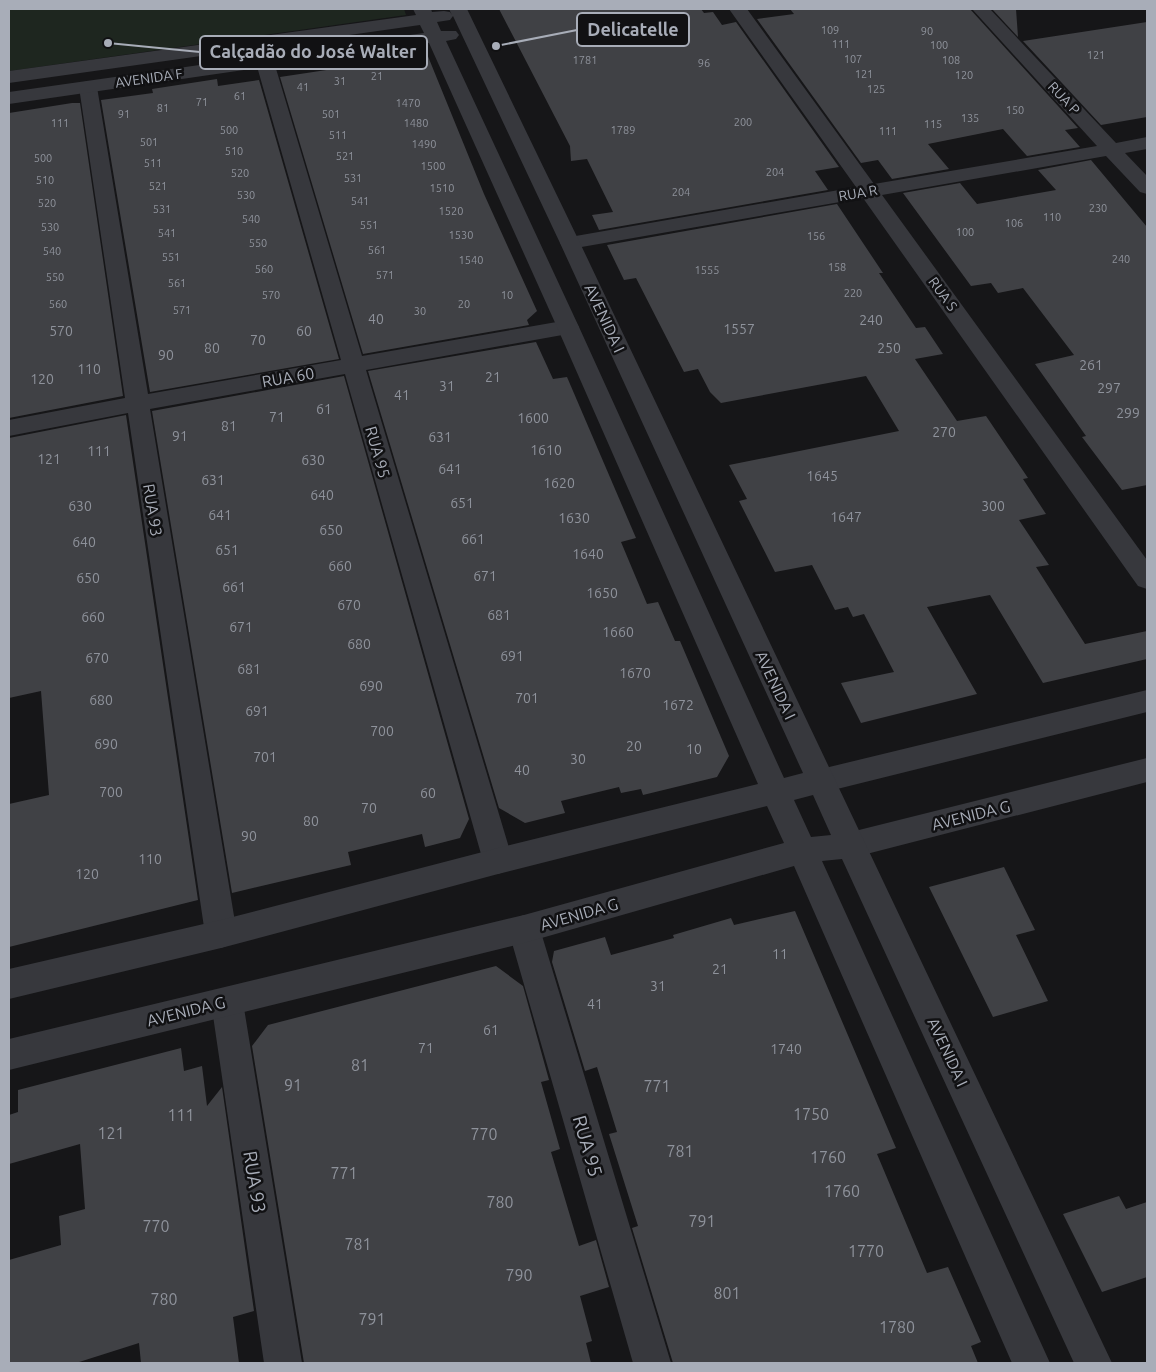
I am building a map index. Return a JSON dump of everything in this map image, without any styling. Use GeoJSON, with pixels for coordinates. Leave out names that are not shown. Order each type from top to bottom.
{"type":"FeatureCollection","features":[{"type":"Feature","properties":{"kind":"street","name":"RUA S"},"geometry":{"type":"LineString","coordinates":[[738,9],[1147,579]]}},
{"type":"Feature","properties":{"kind":"street","name":"RUA P"},"geometry":{"type":"LineString","coordinates":[[980,9],[1147,188]]}},
{"type":"Feature","properties":{"kind":"street","name":"AVENIDA F"},"geometry":{"type":"LineString","coordinates":[[9,98],[88,87],[428,21],[462,18]]}},
{"type":"Feature","properties":{"kind":"street","name":"AVENIDA I"},"geometry":{"type":"LineString","coordinates":[[462,18],[570,242],[1093,1363]]}},
{"type":"Feature","properties":{"kind":"street"},"geometry":{"type":"LineString","coordinates":[[428,21],[568,327],[1031,1363]]}},
{"type":"Feature","properties":{"kind":"street","name":"AVENIDA F"},"geometry":{"type":"LineString","coordinates":[[9,77],[261,52]]}},
{"type":"Feature","properties":{"kind":"street","name":"RUA 95"},"geometry":{"type":"LineString","coordinates":[[261,52],[498,861]]}},
{"type":"Feature","properties":{"kind":"street","name":"RUA 93"},"geometry":{"type":"LineString","coordinates":[[88,87],[220,934]]}},
{"type":"Feature","properties":{"kind":"street","name":"RUA R"},"geometry":{"type":"LineString","coordinates":[[570,242],[1147,143]]}},
{"type":"Feature","properties":{"kind":"street","name":"RUA 60"},"geometry":{"type":"LineString","coordinates":[[9,428],[568,327]]}},
{"type":"Feature","properties":{"kind":"street"},"geometry":{"type":"LineString","coordinates":[[9,984],[220,934],[498,861],[1147,701]]}},
{"type":"Feature","properties":{"kind":"street","name":"AVENIDA G"},"geometry":{"type":"LineString","coordinates":[[9,1054],[524,929],[802,851],[851,845],[1147,770]]}},
{"type":"Feature","properties":{"kind":"street","name":"RUA 95"},"geometry":{"type":"LineString","coordinates":[[524,929],[652,1363]]}},
{"type":"Feature","properties":{"kind":"street","name":"RUA 93"},"geometry":{"type":"LineString","coordinates":[[227,1002],[283,1363]]}},
{"type":"Feature","properties":{"kind":"shaded area"},"geometry":{"type":"Polygon","coordinates":[[[9,9],[404,9],[406,15],[9,71],[9,9]]]}},
{"type":"Feature","properties":{"kind":"building"},"geometry":{"type":"Polygon","coordinates":[[[499,9],[701,9],[704,13],[713,12],[722,25],[736,22],[839,167],[815,171],[828,190],[599,230],[592,215],[613,212],[587,159],[571,161],[570,146],[499,9]]]}},
{"type":"Feature","properties":{"kind":"building"},"geometry":{"type":"Polygon","coordinates":[[[790,9],[970,9],[1078,128],[1065,130],[1080,147],[1027,156],[1003,129],[928,144],[949,169],[892,179],[878,160],[861,163],[757,19],[794,14],[790,9]]]}},
{"type":"Feature","properties":{"kind":"building"},"geometry":{"type":"Polygon","coordinates":[[[992,9],[1016,9],[1018,37],[992,9]]]}},
{"type":"Feature","properties":{"kind":"building"},"geometry":{"type":"Polygon","coordinates":[[[1147,22],[1147,117],[1101,125],[1023,41],[1147,22]]]}},
{"type":"Feature","properties":{"kind":"building"},"geometry":{"type":"Polygon","coordinates":[[[425,49],[484,194],[537,311],[527,320],[529,325],[363,354],[280,77],[353,66],[351,61],[425,49]]]}},
{"type":"Feature","properties":{"kind":"building"},"geometry":{"type":"Polygon","coordinates":[[[217,79],[218,86],[259,80],[339,359],[150,392],[101,100],[153,93],[152,89],[217,79]]]}},
{"type":"Feature","properties":{"kind":"building"},"geometry":{"type":"Polygon","coordinates":[[[80,103],[123,396],[9,418],[9,113],[80,103]]]}},
{"type":"Feature","properties":{"kind":"building"},"geometry":{"type":"Polygon","coordinates":[[[1091,160],[1147,227],[1147,485],[1122,490],[1082,437],[1086,436],[1035,364],[1074,355],[1023,288],[998,293],[991,283],[971,286],[903,193],[960,183],[977,204],[1056,190],[1038,170],[1091,160]]]}},
{"type":"Feature","properties":{"kind":"building"},"geometry":{"type":"Polygon","coordinates":[[[837,204],[883,273],[879,273],[916,328],[925,327],[943,354],[915,359],[957,421],[986,416],[1028,478],[1023,479],[1046,514],[1019,520],[1049,565],[1036,567],[1085,644],[1147,631],[1147,659],[1043,683],[990,595],[927,607],[977,694],[861,723],[841,683],[894,672],[864,614],[853,617],[848,607],[835,610],[812,565],[775,572],[739,501],[747,499],[729,465],[899,431],[866,376],[721,403],[710,392],[698,369],[684,372],[636,278],[624,280],[607,245],[837,204]]]}},
{"type":"Feature","properties":{"kind":"building"},"geometry":{"type":"Polygon","coordinates":[[[536,342],[553,379],[567,377],[636,538],[621,542],[647,604],[658,602],[675,641],[680,641],[729,756],[717,777],[643,795],[641,789],[621,793],[619,787],[561,801],[565,813],[525,823],[499,808],[368,371],[536,342]]]}},
{"type":"Feature","properties":{"kind":"building"},"geometry":{"type":"Polygon","coordinates":[[[344,376],[469,819],[460,838],[425,847],[422,834],[348,852],[351,865],[232,893],[152,411],[344,376]]]}},
{"type":"Feature","properties":{"kind":"building"},"geometry":{"type":"Polygon","coordinates":[[[126,415],[198,900],[9,947],[9,804],[49,795],[41,691],[9,698],[9,438],[126,415]]]}},
{"type":"Feature","properties":{"kind":"building"},"geometry":{"type":"Polygon","coordinates":[[[1004,867],[1035,930],[1016,935],[1048,1001],[993,1017],[929,887],[1004,867]]]}},
{"type":"Feature","properties":{"kind":"building"},"geometry":{"type":"Polygon","coordinates":[[[795,911],[896,1148],[877,1154],[927,1273],[948,1267],[981,1342],[971,1346],[978,1363],[673,1363],[632,1228],[638,1226],[609,1134],[617,1132],[597,1067],[585,1071],[552,962],[554,951],[605,937],[611,955],[674,938],[673,935],[731,918],[734,925],[795,911]]]}},
{"type":"Feature","properties":{"kind":"building"},"geometry":{"type":"Polygon","coordinates":[[[496,966],[523,986],[549,1080],[541,1082],[560,1149],[551,1152],[579,1246],[596,1240],[609,1287],[580,1296],[592,1341],[586,1343],[591,1363],[304,1363],[252,1046],[268,1025],[496,966]]]}},
{"type":"Feature","properties":{"kind":"building"},"geometry":{"type":"Polygon","coordinates":[[[181,1048],[184,1071],[202,1066],[207,1106],[222,1087],[254,1311],[233,1317],[239,1363],[141,1363],[139,1343],[76,1363],[9,1363],[9,1260],[61,1245],[59,1216],[85,1209],[80,1144],[9,1164],[9,1115],[18,1112],[18,1090],[181,1048]]]}},
{"type":"Feature","properties":{"kind":"building"},"geometry":{"type":"Polygon","coordinates":[[[1119,1196],[1126,1209],[1147,1202],[1147,1277],[1102,1292],[1063,1214],[1119,1196]]]}},
{"type":"Feature","properties":{"kind":"place","name":"Calçadão do José Walter"},"geometry":{"type":"Point","coordinates":[108,43]}},
{"type":"Feature","properties":{"kind":"place","name":"Delicatelle"},"geometry":{"type":"Point","coordinates":[496,46]}}]}
